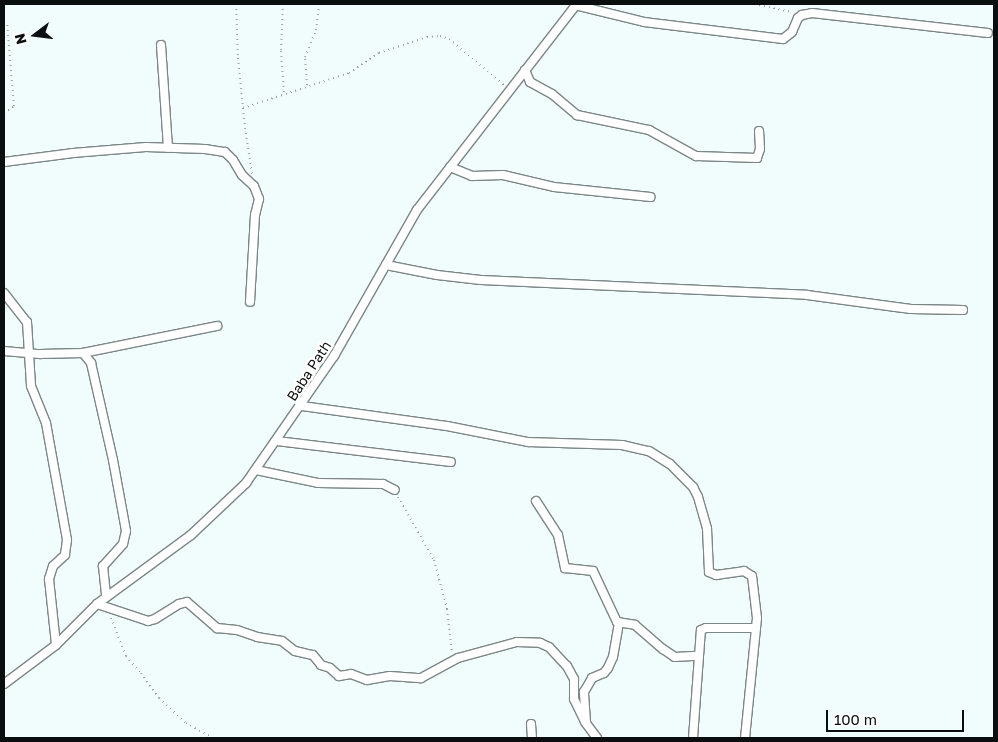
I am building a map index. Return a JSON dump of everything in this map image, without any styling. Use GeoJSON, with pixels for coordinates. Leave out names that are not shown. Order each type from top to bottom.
{"type":"FeatureCollection","features":[{"type":"Feature","properties":{"kind":"street"},"geometry":{"type":"LineString","coordinates":[[576,4],[644,22],[783,39],[788,36],[795,21],[802,14],[812,13],[988,33]]}},
{"type":"Feature","properties":{"kind":"street","name":"Baba Path"},"geometry":{"type":"LineString","coordinates":[[4,684],[56,644],[97,604],[191,535],[231,499],[256,470],[302,406],[339,349],[417,210],[576,4]]}},
{"type":"Feature","properties":{"kind":"street"},"geometry":{"type":"LineString","coordinates":[[161,45],[168,148]]}},
{"type":"Feature","properties":{"kind":"street"},"geometry":{"type":"LineString","coordinates":[[525,70],[530,82],[552,94],[577,115],[649,130],[696,156],[756,158],[760,149],[759,131]]}},
{"type":"Feature","properties":{"kind":"street"},"geometry":{"type":"LineString","coordinates":[[4,162],[99,151],[168,148],[225,152],[233,160],[242,175],[254,186],[259,199],[255,216],[250,302]]}},
{"type":"Feature","properties":{"kind":"street"},"geometry":{"type":"LineString","coordinates":[[450,167],[472,176],[503,175],[554,187],[650,197]]}},
{"type":"Feature","properties":{"kind":"street"},"geometry":{"type":"LineString","coordinates":[[386,266],[481,280],[807,295],[911,309],[963,310]]}},
{"type":"Feature","properties":{"kind":"street"},"geometry":{"type":"LineString","coordinates":[[4,293],[27,322],[31,386],[46,423],[67,540],[65,554],[53,566],[49,579],[56,644]]}},
{"type":"Feature","properties":{"kind":"street"},"geometry":{"type":"LineString","coordinates":[[4,351],[83,353],[217,326]]}},
{"type":"Feature","properties":{"kind":"street"},"geometry":{"type":"LineString","coordinates":[[83,353],[91,363],[126,523],[126,538],[123,544],[104,566],[106,598]]}},
{"type":"Feature","properties":{"kind":"street"},"geometry":{"type":"LineString","coordinates":[[302,406],[447,426],[528,442],[622,445],[638,448],[659,456],[686,479],[698,497],[707,529],[708,566],[711,574],[744,571],[752,576],[757,608],[745,738]]}},
{"type":"Feature","properties":{"kind":"street"},"geometry":{"type":"LineString","coordinates":[[277,441],[451,462]]}},
{"type":"Feature","properties":{"kind":"street"},"geometry":{"type":"LineString","coordinates":[[256,470],[318,482],[384,484],[395,490]]}},
{"type":"Feature","properties":{"kind":"street"},"geometry":{"type":"LineString","coordinates":[[536,501],[558,536],[566,568],[593,571],[614,618],[620,623],[636,625],[675,657],[697,656]]}},
{"type":"Feature","properties":{"kind":"street"},"geometry":{"type":"LineString","coordinates":[[97,604],[142,620],[151,620],[179,604],[187,602],[217,628],[237,630],[257,637],[282,641],[295,651],[313,655],[321,665],[342,676],[351,674],[367,680],[390,676],[421,678],[453,660],[517,642],[544,644],[564,660],[573,676],[574,699],[586,724],[597,738]]}},
{"type":"Feature","properties":{"kind":"street"},"geometry":{"type":"LineString","coordinates":[[586,724],[584,692],[592,678],[604,673],[608,668],[613,657],[620,623]]}},
{"type":"Feature","properties":{"kind":"street"},"geometry":{"type":"LineString","coordinates":[[693,738],[697,656],[701,630],[706,628],[756,628]]}},
{"type":"Feature","properties":{"kind":"street"},"geometry":{"type":"LineString","coordinates":[[531,724],[532,738]]}},
{"type":"Feature","properties":{"kind":"path"},"geometry":{"type":"LineString","coordinates":[[236,4],[238,58],[254,186]]}},
{"type":"Feature","properties":{"kind":"path"},"geometry":{"type":"LineString","coordinates":[[283,4],[281,51],[284,94]]}},
{"type":"Feature","properties":{"kind":"path"},"geometry":{"type":"LineString","coordinates":[[307,86],[305,57],[316,30],[319,4]]}},
{"type":"Feature","properties":{"kind":"path"},"geometry":{"type":"LineString","coordinates":[[754,4],[802,14]]}},
{"type":"Feature","properties":{"kind":"path"},"geometry":{"type":"LineString","coordinates":[[4,113],[14,106],[7,23]]}},
{"type":"Feature","properties":{"kind":"path"},"geometry":{"type":"LineString","coordinates":[[243,108],[349,73],[387,50],[427,37],[440,36],[449,39],[510,90]]}},
{"type":"Feature","properties":{"kind":"path"},"geometry":{"type":"LineString","coordinates":[[395,490],[434,560],[447,609],[453,660]]}},
{"type":"Feature","properties":{"kind":"path"},"geometry":{"type":"LineString","coordinates":[[107,607],[126,656],[141,673],[151,689],[186,723],[213,738]]}}]}
